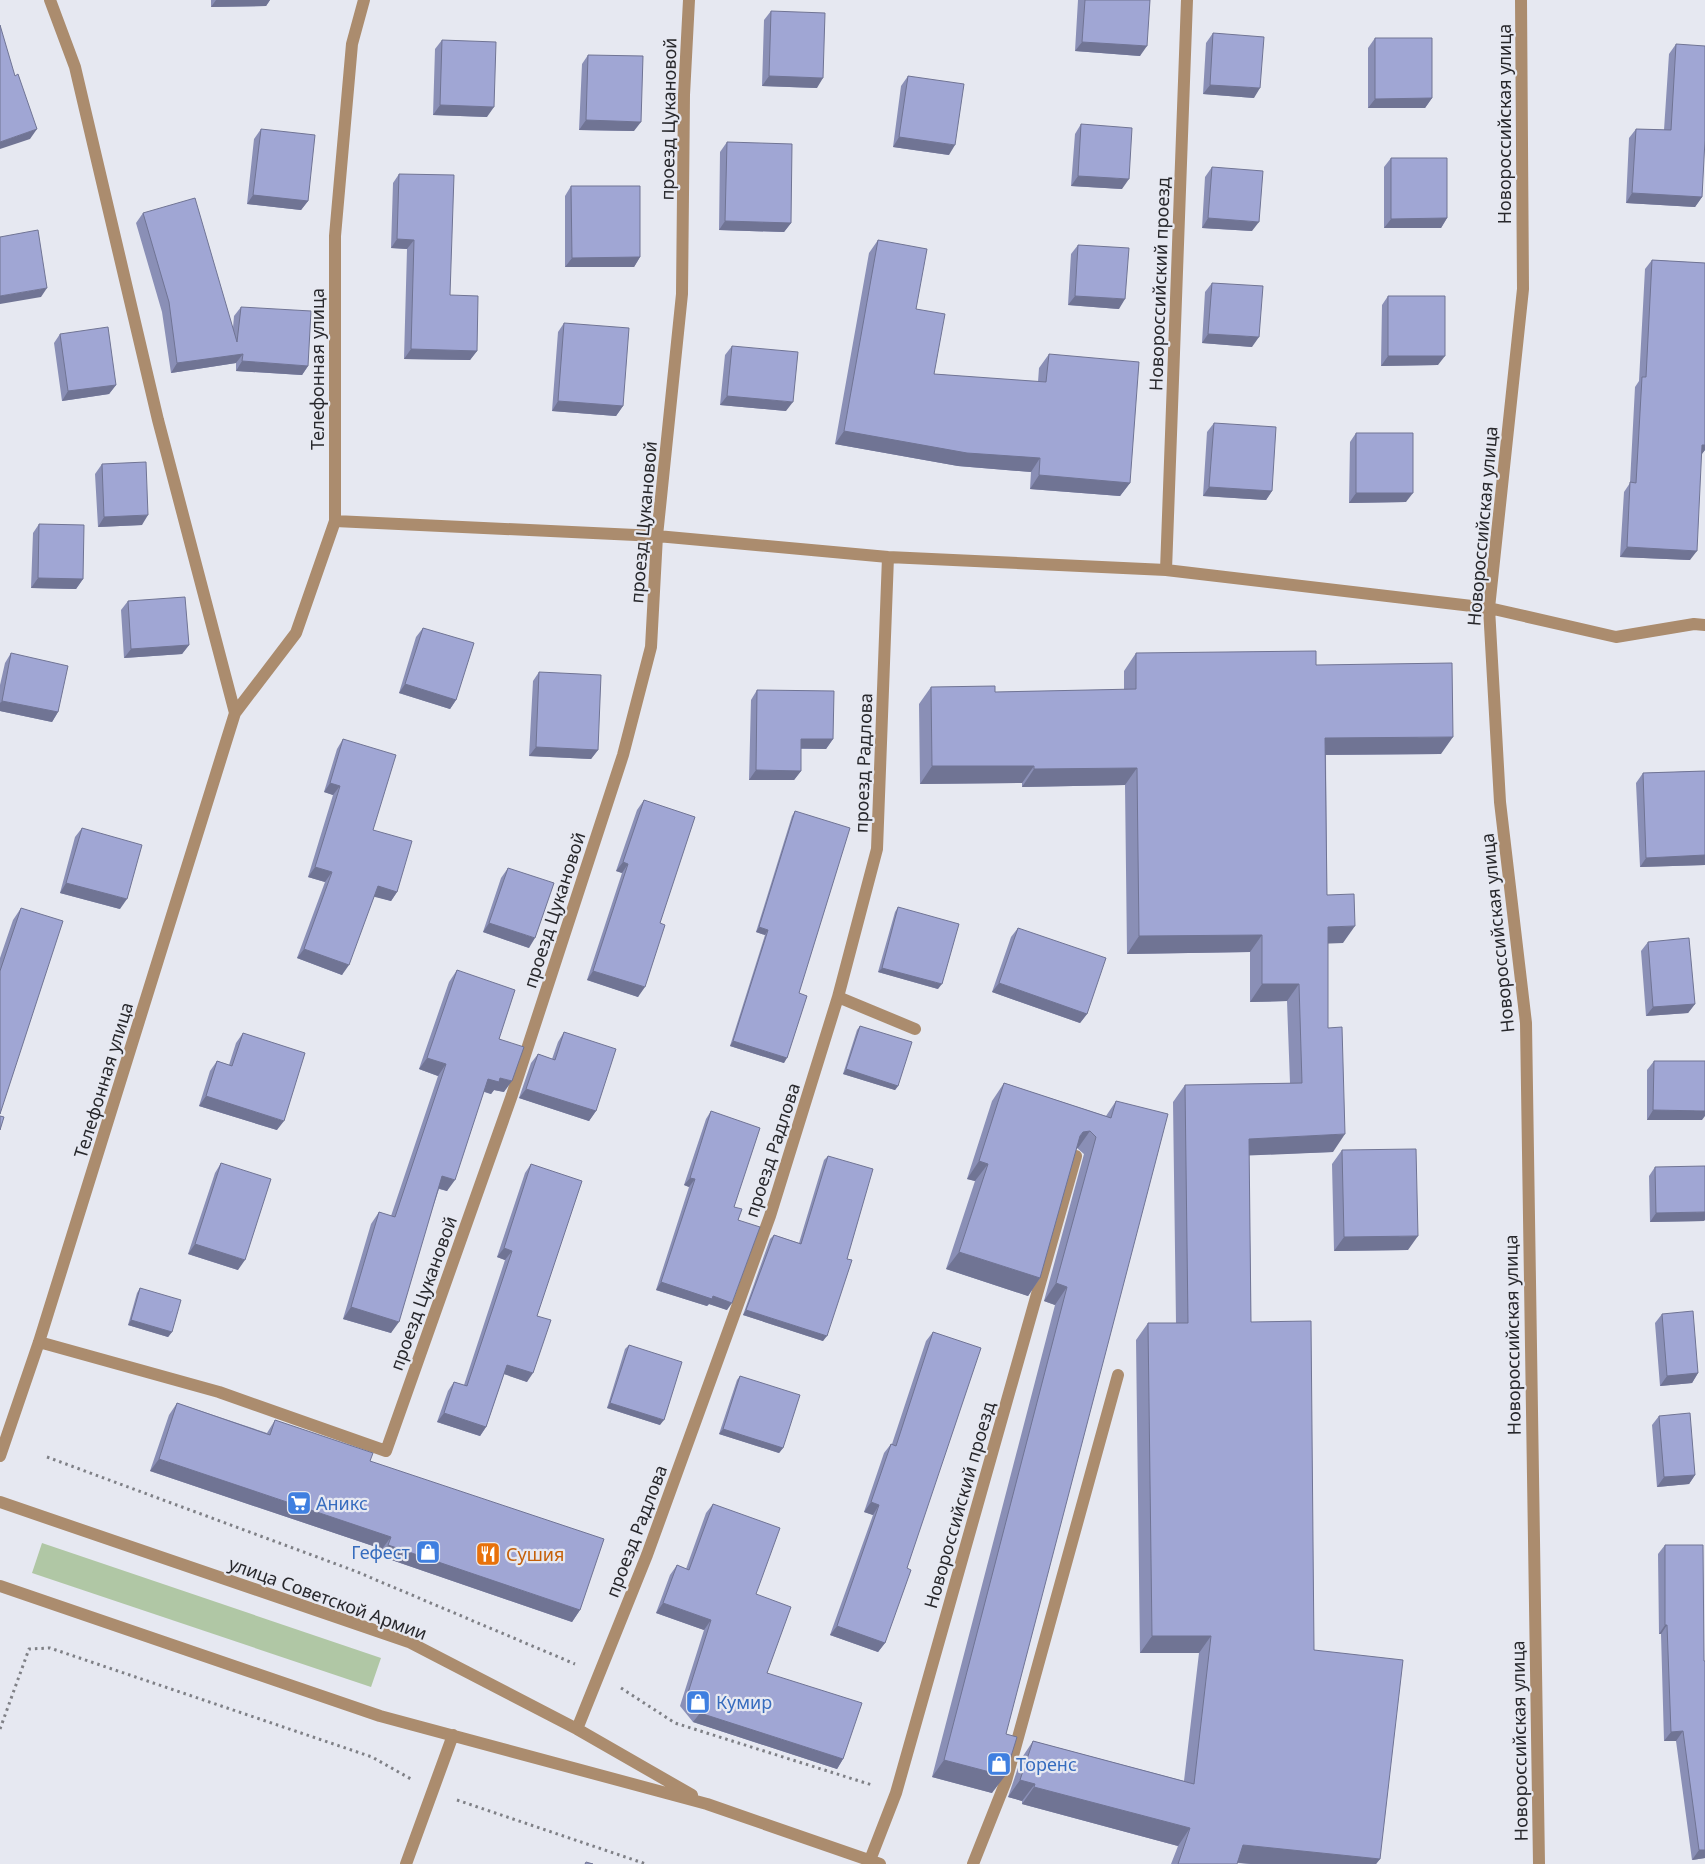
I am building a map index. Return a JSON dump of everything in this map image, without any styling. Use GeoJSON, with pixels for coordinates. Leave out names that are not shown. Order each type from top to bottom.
{"type":"FeatureCollection","features":[{"type":"Feature","properties":{"kind":"street"},"geometry":{"type":"LineString","coordinates":[[50,0],[75,67],[158,420],[235,712]]}},
{"type":"Feature","properties":{"kind":"street","name":"Телефонная улица"},"geometry":{"type":"LineString","coordinates":[[0,1456],[39,1342],[235,712],[296,633],[335,521],[335,236],[352,44],[364,0]]}},
{"type":"Feature","properties":{"kind":"street","name":"проезд Цукановой"},"geometry":{"type":"LineString","coordinates":[[39,1342],[219,1392],[386,1450],[512,1095],[623,754],[651,647],[657,536],[682,294],[684,95],[689,0]]}},
{"type":"Feature","properties":{"kind":"street","name":"Новороссийский проезд"},"geometry":{"type":"LineString","coordinates":[[1166,570],[1187,0]]}},
{"type":"Feature","properties":{"kind":"street","name":"Новороссийская улица"},"geometry":{"type":"LineString","coordinates":[[1521,0],[1522,289],[1489,608],[1500,802],[1526,1023],[1539,1864]]}},
{"type":"Feature","properties":{"kind":"street"},"geometry":{"type":"LineString","coordinates":[[335,521],[657,536],[888,557],[1166,570],[1489,608],[1616,637],[1694,624],[1705,625]]}},
{"type":"Feature","properties":{"kind":"street","name":"проезд Радлова"},"geometry":{"type":"LineString","coordinates":[[577,1729],[647,1555],[770,1216],[838,997],[877,849],[888,557]]}},
{"type":"Feature","properties":{"kind":"street"},"geometry":{"type":"LineString","coordinates":[[838,997],[916,1029]]}},
{"type":"Feature","properties":{"kind":"street","name":"Новороссийский проезд"},"geometry":{"type":"LineString","coordinates":[[875,1862],[1076,1156]]}},
{"type":"Feature","properties":{"kind":"street"},"geometry":{"type":"LineString","coordinates":[[973,1864],[1006,1781],[1118,1375]]}},
{"type":"Feature","properties":{"kind":"street","name":"улица Советской Армии"},"geometry":{"type":"LineString","coordinates":[[0,1502],[409,1642],[577,1729],[707,1804]]}},
{"type":"Feature","properties":{"kind":"street","name":"улица Советской Армии"},"geometry":{"type":"LineString","coordinates":[[0,1586],[380,1716],[707,1804],[875,1862]]}},
{"type":"Feature","properties":{"kind":"street"},"geometry":{"type":"LineString","coordinates":[[406,1864],[453,1735]]}},
{"type":"Feature","properties":{"kind":"path"},"geometry":{"type":"LineString","coordinates":[[47,1457],[355,1571],[599,1674],[676,1723],[896,1793]]}},
{"type":"Feature","properties":{"kind":"path"},"geometry":{"type":"LineString","coordinates":[[0,1729],[29,1649],[50,1648],[372,1757],[432,1792],[646,1864]]}},
{"type":"Feature","properties":{"kind":"green space"},"geometry":{"type":"Polygon","coordinates":[[[42,1543],[381,1658],[371,1687],[32,1573],[42,1543]]]}},
{"type":"Feature","properties":{"kind":"building"},"geometry":{"type":"Polygon","coordinates":[[[1085,0],[1150,0],[1147,46],[1082,42],[1085,0]]]}},
{"type":"Feature","properties":{"kind":"building"},"geometry":{"type":"Polygon","coordinates":[[[771,11],[825,13],[823,78],[769,76],[771,11]]]}},
{"type":"Feature","properties":{"kind":"building"},"geometry":{"type":"Polygon","coordinates":[[[0,25],[15,76],[18,74],[37,129],[0,142],[0,25]]]}},
{"type":"Feature","properties":{"kind":"building"},"geometry":{"type":"Polygon","coordinates":[[[1213,33],[1264,37],[1260,88],[1210,85],[1213,33]]]}},
{"type":"Feature","properties":{"kind":"building"},"geometry":{"type":"Polygon","coordinates":[[[1375,38],[1432,38],[1432,98],[1375,99],[1375,38]]]}},
{"type":"Feature","properties":{"kind":"building"},"geometry":{"type":"Polygon","coordinates":[[[442,40],[496,42],[494,107],[440,105],[442,40]]]}},
{"type":"Feature","properties":{"kind":"building"},"geometry":{"type":"Polygon","coordinates":[[[1676,44],[1705,46],[1705,140],[1702,197],[1632,193],[1636,129],[1671,130],[1676,44]]]}},
{"type":"Feature","properties":{"kind":"building"},"geometry":{"type":"Polygon","coordinates":[[[588,55],[643,56],[641,122],[586,120],[588,55]]]}},
{"type":"Feature","properties":{"kind":"building"},"geometry":{"type":"Polygon","coordinates":[[[908,76],[964,84],[955,145],[899,137],[908,76]]]}},
{"type":"Feature","properties":{"kind":"building"},"geometry":{"type":"Polygon","coordinates":[[[1081,124],[1132,128],[1129,179],[1078,176],[1081,124]]]}},
{"type":"Feature","properties":{"kind":"building"},"geometry":{"type":"Polygon","coordinates":[[[261,129],[315,135],[308,201],[253,195],[261,129]]]}},
{"type":"Feature","properties":{"kind":"building"},"geometry":{"type":"Polygon","coordinates":[[[727,142],[792,144],[791,223],[725,221],[727,142]]]}},
{"type":"Feature","properties":{"kind":"building"},"geometry":{"type":"Polygon","coordinates":[[[1391,158],[1447,158],[1447,218],[1391,219],[1391,158]]]}},
{"type":"Feature","properties":{"kind":"building"},"geometry":{"type":"Polygon","coordinates":[[[1212,167],[1263,171],[1259,222],[1208,218],[1212,167]]]}},
{"type":"Feature","properties":{"kind":"building"},"geometry":{"type":"Polygon","coordinates":[[[399,174],[454,175],[450,295],[478,296],[477,351],[411,349],[414,240],[397,239],[399,174]]]}},
{"type":"Feature","properties":{"kind":"building"},"geometry":{"type":"Polygon","coordinates":[[[571,186],[640,186],[640,257],[572,258],[571,186]]]}},
{"type":"Feature","properties":{"kind":"building"},"geometry":{"type":"Polygon","coordinates":[[[195,198],[237,342],[241,307],[311,311],[308,366],[242,361],[243,354],[177,363],[169,302],[143,213],[195,198]]]}},
{"type":"Feature","properties":{"kind":"building"},"geometry":{"type":"Polygon","coordinates":[[[38,230],[47,288],[0,296],[0,237],[38,230]]]}},
{"type":"Feature","properties":{"kind":"building"},"geometry":{"type":"Polygon","coordinates":[[[878,240],[927,249],[916,309],[945,314],[934,374],[1046,382],[1049,354],[1139,362],[1130,483],[1039,475],[1040,458],[967,453],[844,431],[878,240]]]}},
{"type":"Feature","properties":{"kind":"building"},"geometry":{"type":"Polygon","coordinates":[[[1078,245],[1129,248],[1125,299],[1075,296],[1078,245]]]}},
{"type":"Feature","properties":{"kind":"building"},"geometry":{"type":"Polygon","coordinates":[[[1652,260],[1705,263],[1705,445],[1702,445],[1697,551],[1627,547],[1630,482],[1636,483],[1642,377],[1646,377],[1652,260]]]}},
{"type":"Feature","properties":{"kind":"building"},"geometry":{"type":"Polygon","coordinates":[[[1212,283],[1263,286],[1259,337],[1208,334],[1212,283]]]}},
{"type":"Feature","properties":{"kind":"building"},"geometry":{"type":"Polygon","coordinates":[[[1388,296],[1445,296],[1445,356],[1388,356],[1388,296]]]}},
{"type":"Feature","properties":{"kind":"building"},"geometry":{"type":"Polygon","coordinates":[[[564,323],[629,328],[623,406],[558,401],[564,323]]]}},
{"type":"Feature","properties":{"kind":"building"},"geometry":{"type":"Polygon","coordinates":[[[108,327],[116,385],[68,391],[60,334],[108,327]]]}},
{"type":"Feature","properties":{"kind":"building"},"geometry":{"type":"Polygon","coordinates":[[[732,346],[798,352],[793,402],[727,396],[732,346]]]}},
{"type":"Feature","properties":{"kind":"building"},"geometry":{"type":"Polygon","coordinates":[[[1214,423],[1276,427],[1272,491],[1209,487],[1214,423]]]}},
{"type":"Feature","properties":{"kind":"building"},"geometry":{"type":"Polygon","coordinates":[[[1356,433],[1413,433],[1413,493],[1356,493],[1356,433]]]}},
{"type":"Feature","properties":{"kind":"building"},"geometry":{"type":"Polygon","coordinates":[[[146,462],[148,515],[104,517],[102,464],[146,462]]]}},
{"type":"Feature","properties":{"kind":"building"},"geometry":{"type":"Polygon","coordinates":[[[39,524],[84,525],[83,579],[38,578],[39,524]]]}},
{"type":"Feature","properties":{"kind":"building"},"geometry":{"type":"Polygon","coordinates":[[[185,597],[189,645],[131,649],[128,601],[185,597]]]}},
{"type":"Feature","properties":{"kind":"building"},"geometry":{"type":"Polygon","coordinates":[[[423,628],[474,643],[456,700],[405,684],[423,628]]]}},
{"type":"Feature","properties":{"kind":"building"},"geometry":{"type":"Polygon","coordinates":[[[1316,651],[1316,665],[1452,663],[1453,737],[1325,738],[1327,895],[1354,894],[1355,926],[1328,927],[1328,1028],[1342,1027],[1345,1134],[1249,1139],[1251,1322],[1311,1321],[1314,1650],[1403,1660],[1380,1859],[1243,1845],[1237,1864],[1178,1864],[1190,1828],[1034,1787],[1035,1784],[1020,1780],[1033,1741],[1194,1784],[1211,1636],[1152,1636],[1148,1323],[1188,1323],[1185,1085],[1302,1083],[1299,984],[1262,984],[1262,935],[1139,936],[1137,768],[1034,769],[1034,766],[932,766],[931,687],[995,686],[995,692],[1136,689],[1136,653],[1316,651]]]}},
{"type":"Feature","properties":{"kind":"building"},"geometry":{"type":"Polygon","coordinates":[[[11,653],[68,666],[58,712],[2,701],[11,653]]]}},
{"type":"Feature","properties":{"kind":"building"},"geometry":{"type":"Polygon","coordinates":[[[539,672],[601,675],[598,750],[536,747],[539,672]]]}},
{"type":"Feature","properties":{"kind":"building"},"geometry":{"type":"Polygon","coordinates":[[[757,690],[834,691],[833,739],[801,739],[801,771],[756,770],[757,690]]]}},
{"type":"Feature","properties":{"kind":"building"},"geometry":{"type":"Polygon","coordinates":[[[343,739],[396,755],[373,830],[412,841],[397,892],[378,886],[349,965],[304,949],[332,872],[315,867],[340,786],[330,783],[343,739]]]}},
{"type":"Feature","properties":{"kind":"building"},"geometry":{"type":"Polygon","coordinates":[[[1705,771],[1705,855],[1646,858],[1643,773],[1705,771]]]}},
{"type":"Feature","properties":{"kind":"building"},"geometry":{"type":"Polygon","coordinates":[[[644,800],[695,817],[660,923],[665,925],[645,987],[593,971],[628,864],[623,862],[644,800]]]}},
{"type":"Feature","properties":{"kind":"building"},"geometry":{"type":"Polygon","coordinates":[[[795,811],[850,828],[799,993],[807,996],[787,1058],[733,1041],[768,930],[759,927],[795,811]]]}},
{"type":"Feature","properties":{"kind":"building"},"geometry":{"type":"Polygon","coordinates":[[[82,828],[142,845],[127,899],[66,883],[82,828]]]}},
{"type":"Feature","properties":{"kind":"building"},"geometry":{"type":"Polygon","coordinates":[[[508,868],[554,883],[535,938],[489,923],[508,868]]]}},
{"type":"Feature","properties":{"kind":"building"},"geometry":{"type":"Polygon","coordinates":[[[898,907],[959,924],[942,984],[882,968],[898,907]]]}},
{"type":"Feature","properties":{"kind":"building"},"geometry":{"type":"Polygon","coordinates":[[[21,908],[63,921],[0,1114],[0,971],[21,908]]]}},
{"type":"Feature","properties":{"kind":"building"},"geometry":{"type":"Polygon","coordinates":[[[1018,928],[1106,958],[1087,1014],[999,983],[1018,928]]]}},
{"type":"Feature","properties":{"kind":"building"},"geometry":{"type":"Polygon","coordinates":[[[1689,938],[1695,1004],[1653,1007],[1648,942],[1689,938]]]}},
{"type":"Feature","properties":{"kind":"building"},"geometry":{"type":"Polygon","coordinates":[[[457,970],[515,990],[499,1039],[524,1047],[512,1081],[500,1078],[499,1082],[488,1079],[455,1180],[442,1176],[399,1322],[351,1307],[379,1212],[395,1217],[446,1064],[427,1058],[457,970]]]}},
{"type":"Feature","properties":{"kind":"building"},"geometry":{"type":"Polygon","coordinates":[[[860,1026],[912,1042],[898,1086],[846,1069],[860,1026]]]}},
{"type":"Feature","properties":{"kind":"building"},"geometry":{"type":"Polygon","coordinates":[[[564,1032],[616,1049],[596,1111],[526,1089],[538,1054],[555,1060],[564,1032]]]}},
{"type":"Feature","properties":{"kind":"building"},"geometry":{"type":"Polygon","coordinates":[[[243,1033],[305,1053],[284,1121],[206,1096],[217,1061],[232,1066],[243,1033]]]}},
{"type":"Feature","properties":{"kind":"building"},"geometry":{"type":"Polygon","coordinates":[[[1654,1061],[1705,1061],[1705,1111],[1653,1110],[1654,1061]]]}},
{"type":"Feature","properties":{"kind":"building"},"geometry":{"type":"Polygon","coordinates":[[[1004,1083],[1111,1118],[1116,1101],[1168,1114],[1006,1734],[1017,1737],[1005,1776],[944,1760],[1067,1287],[1056,1283],[1096,1137],[1090,1131],[1083,1132],[1080,1136],[1040,1278],[959,1252],[988,1164],[979,1161],[1004,1083]]]}},
{"type":"Feature","properties":{"kind":"building"},"geometry":{"type":"Polygon","coordinates":[[[711,1111],[760,1128],[734,1207],[742,1209],[738,1220],[760,1227],[732,1303],[713,1296],[712,1299],[661,1282],[695,1179],[690,1178],[711,1111]]]}},
{"type":"Feature","properties":{"kind":"building"},"geometry":{"type":"Polygon","coordinates":[[[0,1116],[4,1117],[0,1130],[0,1116]]]}},
{"type":"Feature","properties":{"kind":"building"},"geometry":{"type":"Polygon","coordinates":[[[1416,1149],[1418,1236],[1344,1237],[1342,1150],[1416,1149]]]}},
{"type":"Feature","properties":{"kind":"building"},"geometry":{"type":"Polygon","coordinates":[[[828,1156],[873,1169],[847,1259],[852,1260],[827,1336],[746,1310],[774,1235],[801,1244],[828,1156]]]}},
{"type":"Feature","properties":{"kind":"building"},"geometry":{"type":"Polygon","coordinates":[[[221,1163],[271,1179],[245,1260],[195,1244],[221,1163]]]}},
{"type":"Feature","properties":{"kind":"building"},"geometry":{"type":"Polygon","coordinates":[[[531,1164],[582,1181],[537,1316],[551,1320],[533,1373],[507,1365],[486,1427],[444,1413],[454,1382],[467,1386],[512,1251],[504,1248],[531,1164]]]}},
{"type":"Feature","properties":{"kind":"building"},"geometry":{"type":"Polygon","coordinates":[[[1705,1166],[1705,1212],[1656,1213],[1655,1167],[1705,1166]]]}},
{"type":"Feature","properties":{"kind":"building"},"geometry":{"type":"Polygon","coordinates":[[[140,1288],[181,1300],[172,1332],[131,1320],[140,1288]]]}},
{"type":"Feature","properties":{"kind":"building"},"geometry":{"type":"Polygon","coordinates":[[[1693,1311],[1698,1373],[1667,1376],[1662,1314],[1693,1311]]]}},
{"type":"Feature","properties":{"kind":"building"},"geometry":{"type":"Polygon","coordinates":[[[933,1332],[981,1348],[907,1568],[911,1570],[885,1643],[837,1626],[879,1505],[871,1502],[891,1444],[896,1446],[933,1332]]]}},
{"type":"Feature","properties":{"kind":"building"},"geometry":{"type":"Polygon","coordinates":[[[629,1345],[682,1362],[664,1420],[610,1403],[629,1345]]]}},
{"type":"Feature","properties":{"kind":"building"},"geometry":{"type":"Polygon","coordinates":[[[740,1376],[800,1395],[783,1448],[723,1429],[740,1376]]]}},
{"type":"Feature","properties":{"kind":"building"},"geometry":{"type":"Polygon","coordinates":[[[177,1403],[270,1435],[275,1420],[373,1453],[370,1461],[604,1539],[580,1610],[388,1545],[391,1537],[159,1459],[177,1403]]]}},
{"type":"Feature","properties":{"kind":"building"},"geometry":{"type":"Polygon","coordinates":[[[1690,1413],[1695,1475],[1664,1477],[1659,1416],[1690,1413]]]}},
{"type":"Feature","properties":{"kind":"building"},"geometry":{"type":"Polygon","coordinates":[[[713,1504],[780,1528],[756,1594],[791,1607],[767,1673],[862,1703],[843,1759],[700,1713],[687,1696],[711,1620],[663,1603],[677,1565],[689,1570],[713,1504]]]}},
{"type":"Feature","properties":{"kind":"building"},"geometry":{"type":"Polygon","coordinates":[[[1665,1545],[1703,1545],[1705,1850],[1699,1850],[1683,1731],[1671,1732],[1667,1625],[1665,1625],[1665,1545]]]}},
{"type":"Feature","properties":{"kind":"place","name":"Аникс"},"geometry":{"type":"Point","coordinates":[299,1503]}},
{"type":"Feature","properties":{"kind":"place","name":"Гефест"},"geometry":{"type":"Point","coordinates":[428,1552]}},
{"type":"Feature","properties":{"kind":"place","name":"Сушия"},"geometry":{"type":"Point","coordinates":[488,1554]}},
{"type":"Feature","properties":{"kind":"place","name":"Кумир"},"geometry":{"type":"Point","coordinates":[698,1702]}},
{"type":"Feature","properties":{"kind":"place","name":"Торенс"},"geometry":{"type":"Point","coordinates":[999,1764]}}]}
